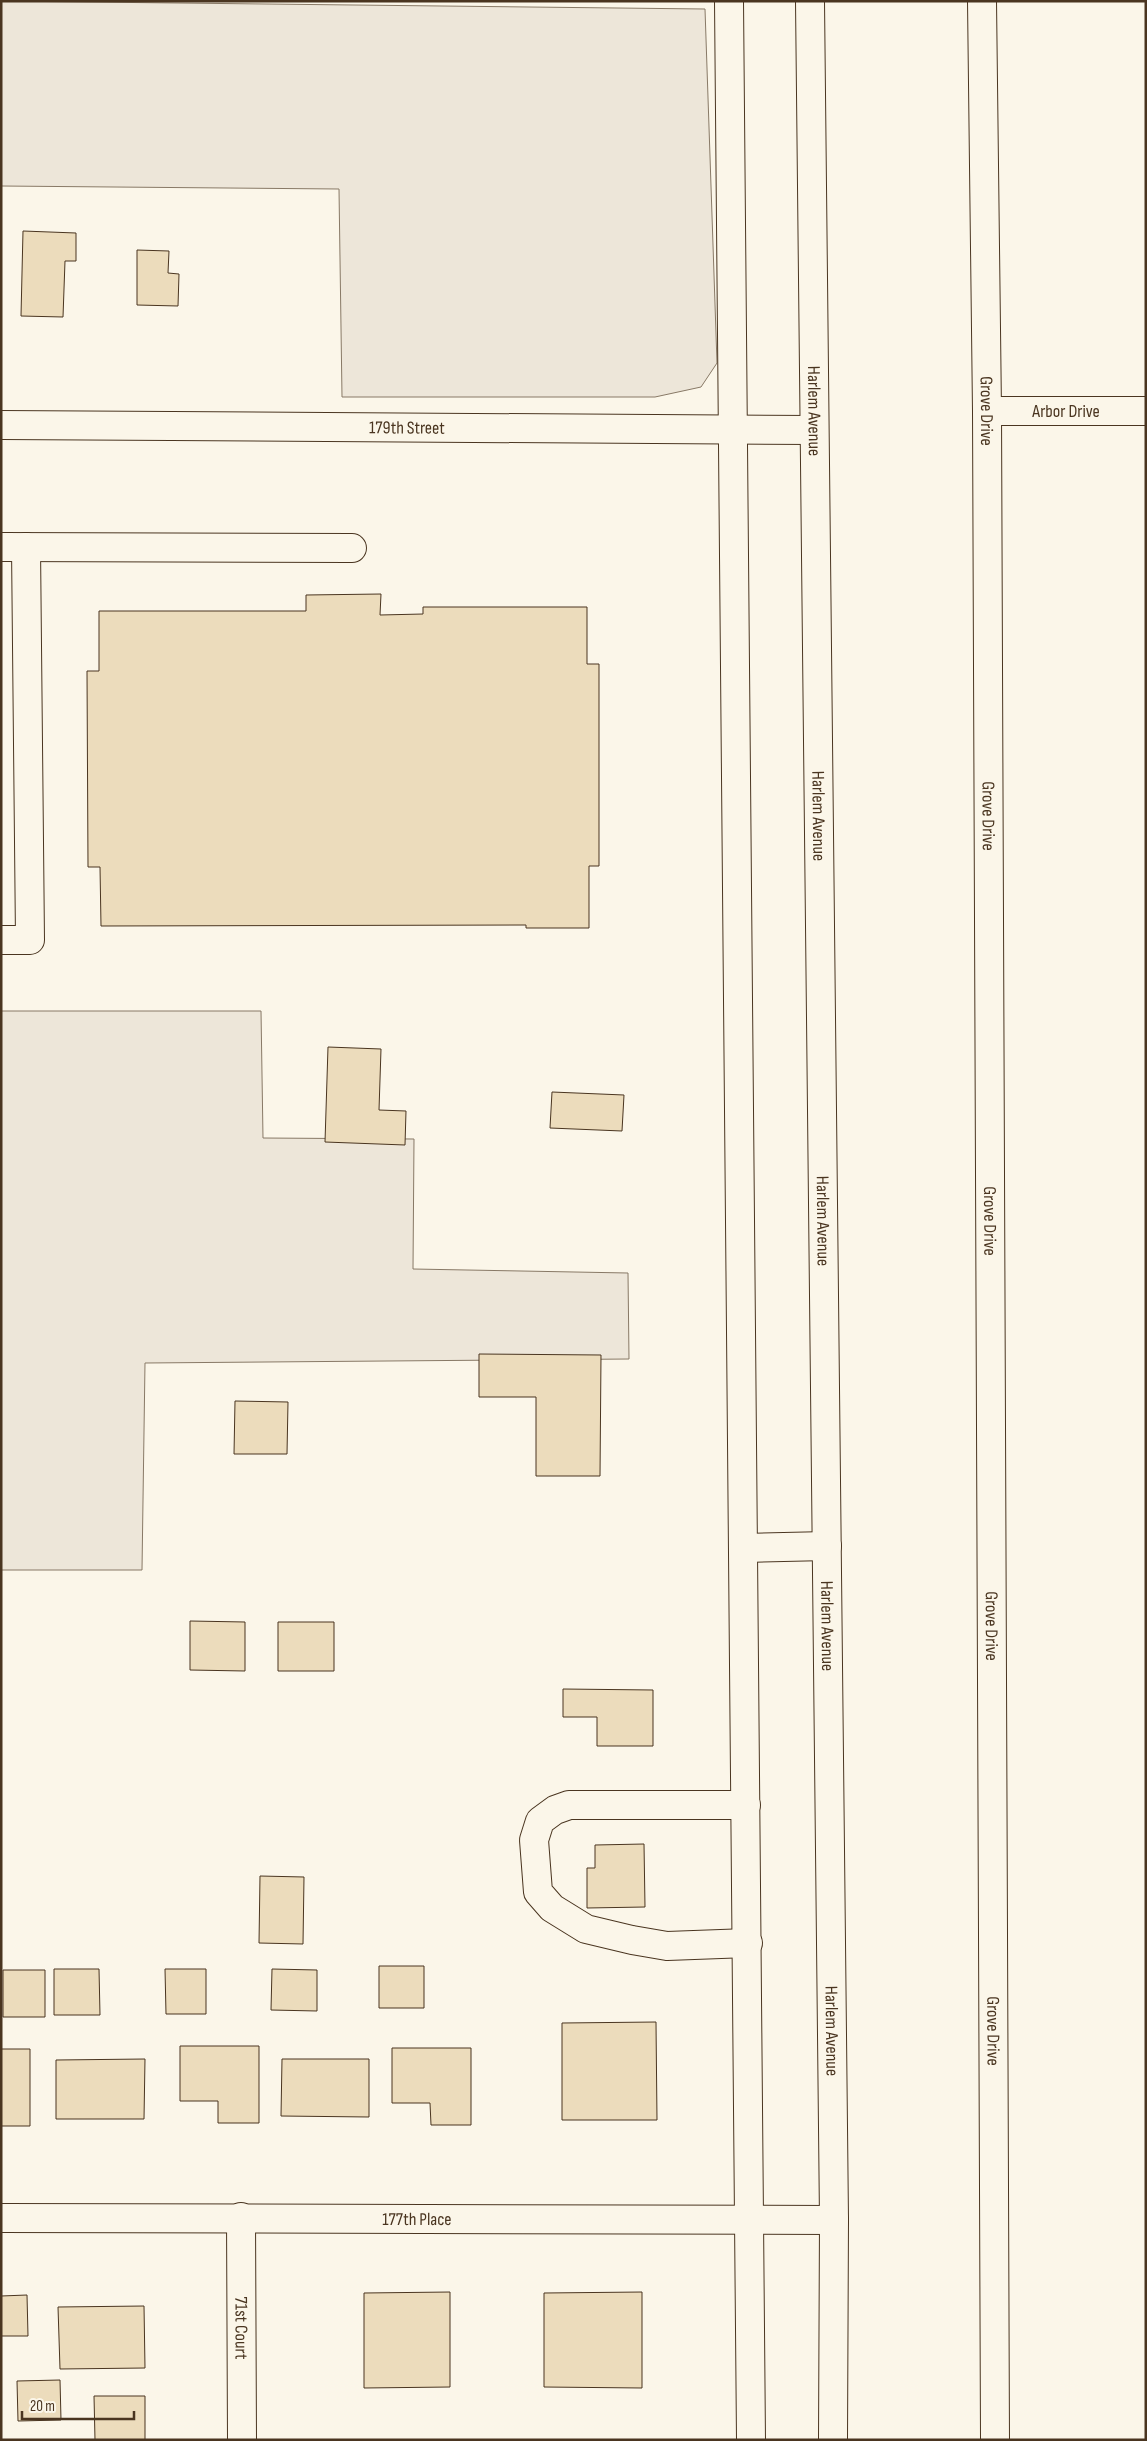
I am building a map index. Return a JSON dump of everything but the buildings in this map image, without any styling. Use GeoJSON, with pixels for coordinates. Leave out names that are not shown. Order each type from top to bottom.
{"type":"FeatureCollection","features":[{"type":"Feature","properties":{"kind":"main road"},"geometry":{"type":"LineString","coordinates":[[729,1],[751,2440]]}},
{"type":"Feature","properties":{"kind":"main road","name":"Harlem Avenue"},"geometry":{"type":"LineString","coordinates":[[810,1],[834,2220],[833,2440]]}},
{"type":"Feature","properties":{"kind":"main road","name":"Grove Drive"},"geometry":{"type":"LineString","coordinates":[[982,1],[987,411],[995,2440]]}},
{"type":"Feature","properties":{"kind":"main road","name":"Arbor Drive"},"geometry":{"type":"LineString","coordinates":[[987,411],[1146,411]]}},
{"type":"Feature","properties":{"kind":"main road","name":"179th Street"},"geometry":{"type":"LineString","coordinates":[[1,426],[814,430]]}},
{"type":"Feature","properties":{"kind":"main road"},"geometry":{"type":"LineString","coordinates":[[1,940],[30,940],[14,547],[352,548]]}},
{"type":"Feature","properties":{"kind":"main road"},"geometry":{"type":"LineString","coordinates":[[744,1548],[827,1546]]}},
{"type":"Feature","properties":{"kind":"main road"},"geometry":{"type":"LineString","coordinates":[[746,1805],[569,1805],[555,1810],[540,1821],[534,1840],[538,1892],[552,1908],[586,1929],[667,1946],[748,1943]]}},
{"type":"Feature","properties":{"kind":"main road","name":"177th Place"},"geometry":{"type":"LineString","coordinates":[[1,2218],[241,2217],[834,2220]]}},
{"type":"Feature","properties":{"kind":"main road","name":"71st Court"},"geometry":{"type":"LineString","coordinates":[[241,2217],[242,2440]]}},
{"type":"Feature","properties":{"kind":"shaded area"},"geometry":{"type":"Polygon","coordinates":[[[1,1],[705,9],[717,363],[701,387],[655,397],[342,397],[339,189],[1,186],[1,1]]]}},
{"type":"Feature","properties":{"kind":"shaded area"},"geometry":{"type":"Polygon","coordinates":[[[1,1011],[261,1011],[263,1138],[414,1139],[413,1269],[628,1273],[629,1359],[145,1363],[142,1570],[1,1570],[1,1011]]]}}]}
